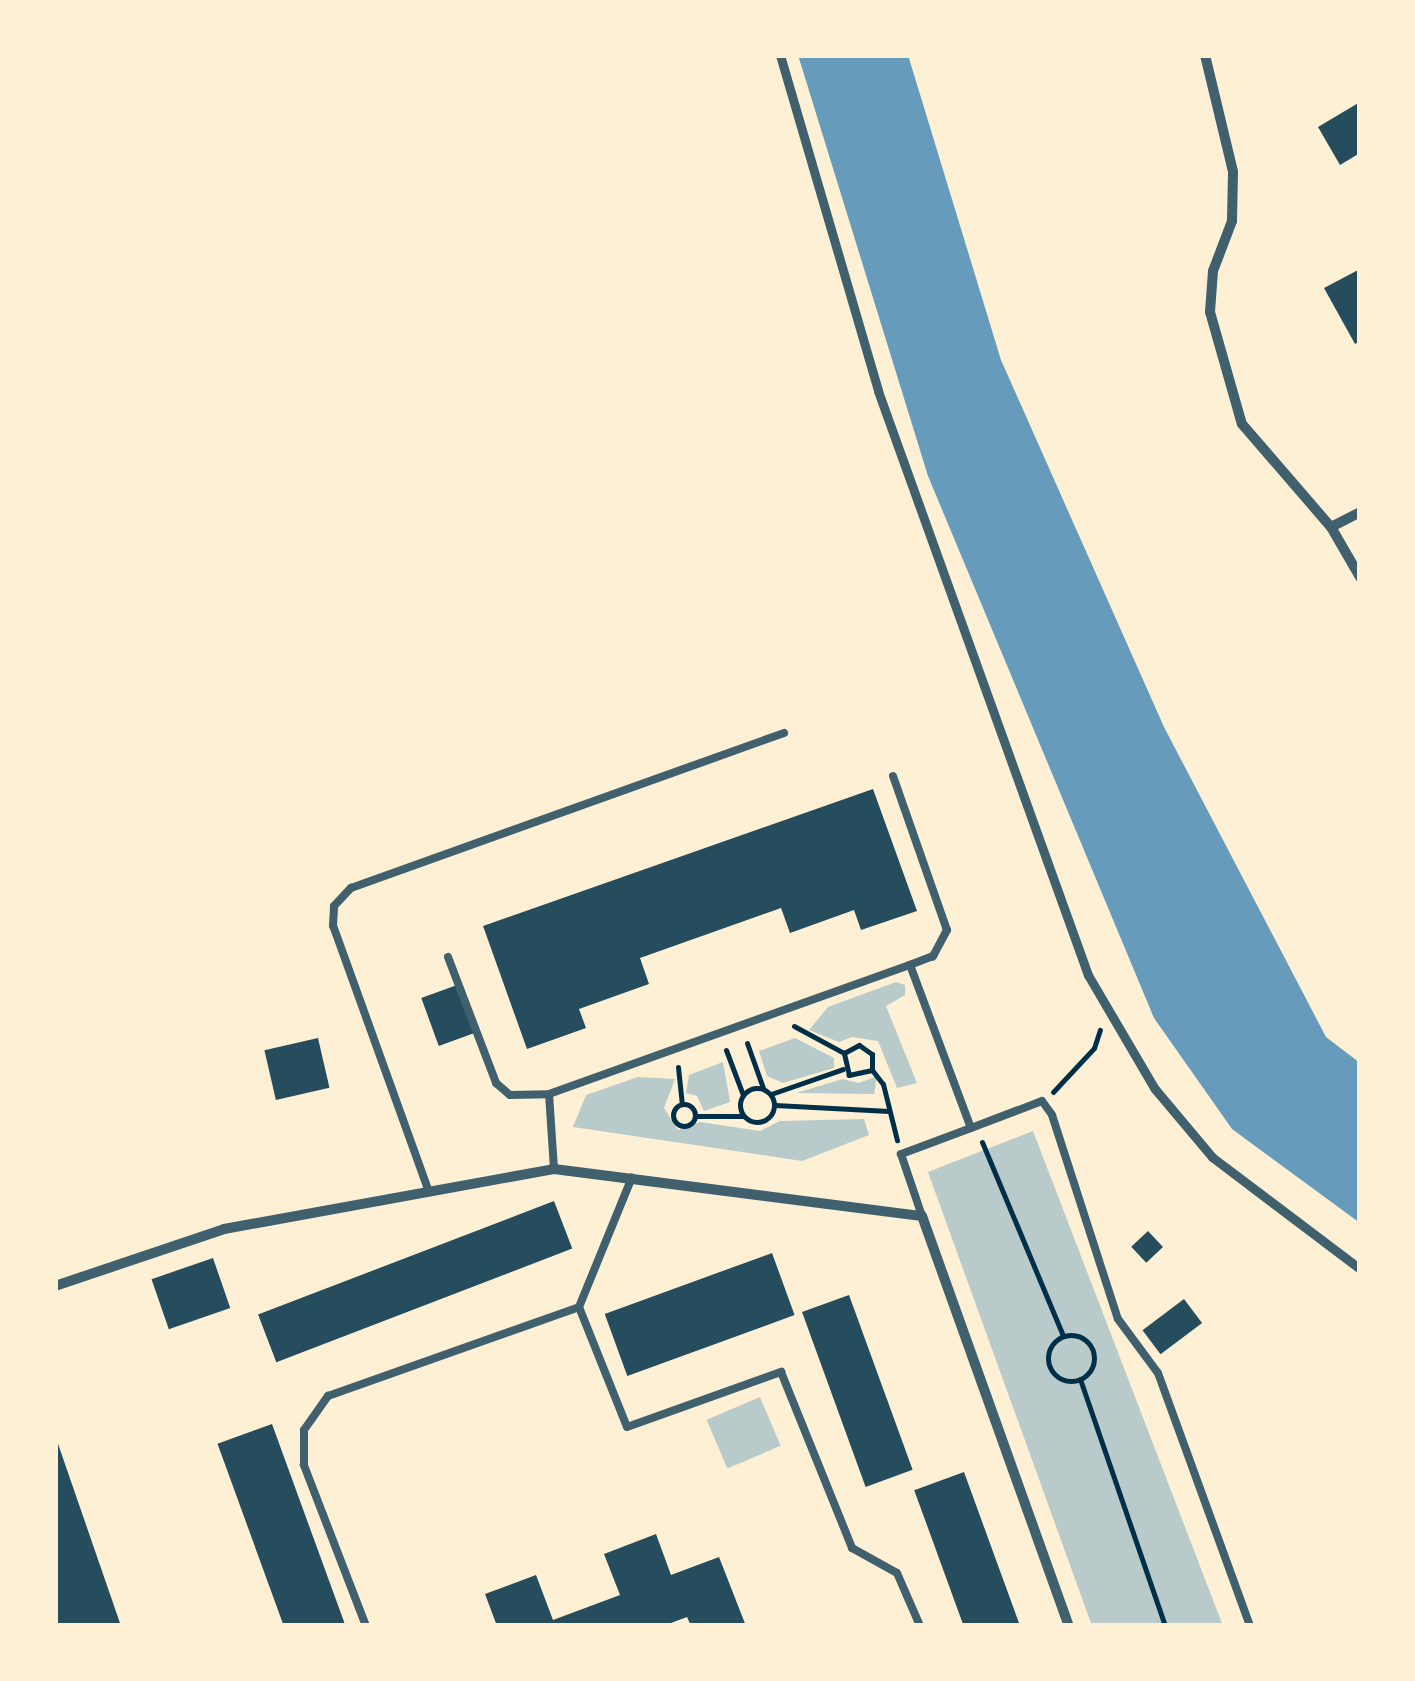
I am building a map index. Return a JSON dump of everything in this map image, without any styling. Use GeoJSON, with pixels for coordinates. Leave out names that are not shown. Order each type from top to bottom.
{"type":"FeatureCollection","features":[{"type":"Feature","properties":{"kind":"street"},"geometry":{"type":"LineString","coordinates":[[780,55],[878,391],[1088,975],[1154,1089],[1212,1156],[1360,1269]]}},
{"type":"Feature","properties":{"kind":"street"},"geometry":{"type":"LineString","coordinates":[[1205,55],[1233,172],[1232,221],[1212,272],[1210,312],[1242,424],[1331,526],[1360,577]]}},
{"type":"Feature","properties":{"kind":"street"},"geometry":{"type":"LineString","coordinates":[[1331,526],[1360,512]]}},
{"type":"Feature","properties":{"kind":"street"},"geometry":{"type":"LineString","coordinates":[[55,1286],[224,1230],[554,1169],[922,1216],[1069,1626]]}},
{"type":"Feature","properties":{"kind":"lane"},"geometry":{"type":"LineString","coordinates":[[429,1192],[333,926],[334,906],[351,888],[784,733]]}},
{"type":"Feature","properties":{"kind":"lane"},"geometry":{"type":"LineString","coordinates":[[448,957],[496,1083],[510,1095],[549,1094],[933,956],[947,930],[893,776]]}},
{"type":"Feature","properties":{"kind":"lane"},"geometry":{"type":"LineString","coordinates":[[910,965],[971,1128]]}},
{"type":"Feature","properties":{"kind":"lane"},"geometry":{"type":"LineString","coordinates":[[549,1094],[554,1169]]}},
{"type":"Feature","properties":{"kind":"lane"},"geometry":{"type":"LineString","coordinates":[[922,1216],[901,1154],[1042,1101],[1118,1320],[1158,1373],[1250,1626]]}},
{"type":"Feature","properties":{"kind":"lane"},"geometry":{"type":"LineString","coordinates":[[632,1176],[579,1307],[627,1427],[781,1372],[852,1548],[897,1572],[920,1626]]}},
{"type":"Feature","properties":{"kind":"lane"},"geometry":{"type":"LineString","coordinates":[[366,1626],[304,1465],[304,1430],[328,1396],[579,1307]]}},
{"type":"Feature","properties":{"kind":"path"},"geometry":{"type":"LineString","coordinates":[[1042,1101],[1094,1048],[1108,1008]]}},
{"type":"Feature","properties":{"kind":"path"},"geometry":{"type":"LineString","coordinates":[[773,1014],[844,1053],[867,1048],[872,1070],[883,1084],[901,1154]]}},
{"type":"Feature","properties":{"kind":"path"},"geometry":{"type":"LineString","coordinates":[[741,1026],[763,1088],[776,1105]]}},
{"type":"Feature","properties":{"kind":"path"},"geometry":{"type":"LineString","coordinates":[[720,1034],[743,1095],[743,1116]]}},
{"type":"Feature","properties":{"kind":"path"},"geometry":{"type":"LineString","coordinates":[[676,1049],[682,1104],[696,1116]]}},
{"type":"Feature","properties":{"kind":"path"},"geometry":{"type":"LineString","coordinates":[[843,1069],[844,1053]]}},
{"type":"Feature","properties":{"kind":"path"},"geometry":{"type":"LineString","coordinates":[[843,1069],[857,1078],[872,1070]]}},
{"type":"Feature","properties":{"kind":"path"},"geometry":{"type":"LineString","coordinates":[[771,1094],[843,1069]]}},
{"type":"Feature","properties":{"kind":"path"},"geometry":{"type":"LineString","coordinates":[[743,1095],[763,1088]]}},
{"type":"Feature","properties":{"kind":"path"},"geometry":{"type":"LineString","coordinates":[[682,1104],[672,1114],[679,1126],[696,1116],[743,1116],[763,1122],[776,1105]]}},
{"type":"Feature","properties":{"kind":"path"},"geometry":{"type":"LineString","coordinates":[[776,1105],[889,1111]]}},
{"type":"Feature","properties":{"kind":"path"},"geometry":{"type":"LineString","coordinates":[[971,1128],[1062,1336]]}},
{"type":"Feature","properties":{"kind":"path"},"geometry":{"type":"LineString","coordinates":[[1062,1336],[1083,1338],[1092,1349],[1093,1364],[1080,1380],[1064,1380],[1051,1370],[1050,1346],[1062,1336]]}},
{"type":"Feature","properties":{"kind":"path"},"geometry":{"type":"LineString","coordinates":[[1080,1380],[1165,1626]]}},
{"type":"Feature","properties":{"kind":"shaded area"},"geometry":{"type":"Polygon","coordinates":[[[896,982],[905,985],[905,995],[886,1006],[917,1083],[897,1088],[878,1041],[852,1037],[839,1042],[809,1030],[828,1007],[896,982]]]}},
{"type":"Feature","properties":{"kind":"shaded area"},"geometry":{"type":"Polygon","coordinates":[[[795,1038],[834,1058],[834,1068],[783,1083],[767,1076],[759,1051],[795,1038]]]}},
{"type":"Feature","properties":{"kind":"shaded area"},"geometry":{"type":"Polygon","coordinates":[[[723,1062],[730,1102],[704,1111],[697,1096],[686,1093],[689,1075],[723,1062]]]}},
{"type":"Feature","properties":{"kind":"shaded area"},"geometry":{"type":"Polygon","coordinates":[[[877,1076],[874,1094],[796,1093],[843,1079],[859,1083],[877,1076]]]}},
{"type":"Feature","properties":{"kind":"shaded area"},"geometry":{"type":"Polygon","coordinates":[[[638,1077],[675,1079],[664,1108],[678,1130],[700,1122],[760,1131],[780,1121],[864,1119],[869,1135],[802,1161],[573,1127],[586,1095],[638,1077]]]}},
{"type":"Feature","properties":{"kind":"shaded area"},"geometry":{"type":"Polygon","coordinates":[[[1033,1131],[1223,1626],[1092,1626],[928,1172],[1033,1131]]]}},
{"type":"Feature","properties":{"kind":"shaded area"},"geometry":{"type":"Polygon","coordinates":[[[760,1397],[781,1446],[727,1468],[707,1420],[760,1397]]]}},
{"type":"Feature","properties":{"kind":"water"},"geometry":{"type":"Polygon","coordinates":[[[798,55],[908,55],[1001,360],[1164,727],[1326,1037],[1360,1063],[1360,1223],[1232,1129],[1154,1018],[928,476],[798,55]]]}},
{"type":"Feature","properties":{"kind":"building"},"geometry":{"type":"Polygon","coordinates":[[[1360,102],[1360,153],[1340,165],[1318,127],[1360,102]]]}},
{"type":"Feature","properties":{"kind":"building"},"geometry":{"type":"Polygon","coordinates":[[[1360,269],[1360,341],[1355,344],[1324,288],[1360,269]]]}},
{"type":"Feature","properties":{"kind":"building"},"geometry":{"type":"Polygon","coordinates":[[[873,789],[917,911],[861,930],[854,910],[790,933],[781,908],[640,958],[649,984],[579,1009],[586,1028],[527,1049],[483,926],[873,789]]]}},
{"type":"Feature","properties":{"kind":"building"},"geometry":{"type":"Polygon","coordinates":[[[457,985],[474,1033],[439,1046],[421,998],[457,985]]]}},
{"type":"Feature","properties":{"kind":"building"},"geometry":{"type":"Polygon","coordinates":[[[318,1038],[329,1088],[276,1100],[264,1050],[318,1038]]]}},
{"type":"Feature","properties":{"kind":"building"},"geometry":{"type":"Polygon","coordinates":[[[554,1201],[572,1249],[276,1362],[258,1315],[554,1201]]]}},
{"type":"Feature","properties":{"kind":"building"},"geometry":{"type":"Polygon","coordinates":[[[1148,1231],[1163,1247],[1146,1263],[1131,1247],[1148,1231]]]}},
{"type":"Feature","properties":{"kind":"building"},"geometry":{"type":"Polygon","coordinates":[[[772,1253],[795,1315],[627,1376],[605,1314],[772,1253]]]}},
{"type":"Feature","properties":{"kind":"building"},"geometry":{"type":"Polygon","coordinates":[[[213,1258],[230,1308],[169,1329],[152,1279],[213,1258]]]}},
{"type":"Feature","properties":{"kind":"building"},"geometry":{"type":"Polygon","coordinates":[[[849,1295],[913,1470],[866,1487],[802,1312],[849,1295]]]}},
{"type":"Feature","properties":{"kind":"building"},"geometry":{"type":"Polygon","coordinates":[[[1184,1299],[1202,1323],[1161,1354],[1142,1330],[1184,1299]]]}},
{"type":"Feature","properties":{"kind":"building"},"geometry":{"type":"Polygon","coordinates":[[[272,1424],[345,1625],[284,1626],[217,1444],[272,1424]]]}},
{"type":"Feature","properties":{"kind":"building"},"geometry":{"type":"Polygon","coordinates":[[[56,1438],[121,1626],[55,1626],[56,1438]]]}},
{"type":"Feature","properties":{"kind":"building"},"geometry":{"type":"Polygon","coordinates":[[[964,1472],[1020,1626],[964,1626],[914,1490],[964,1472]]]}},
{"type":"Feature","properties":{"kind":"building"},"geometry":{"type":"Polygon","coordinates":[[[656,1534],[671,1575],[719,1557],[746,1626],[691,1626],[687,1617],[663,1626],[497,1626],[485,1594],[536,1575],[553,1620],[620,1595],[604,1554],[656,1534]]]}}]}
